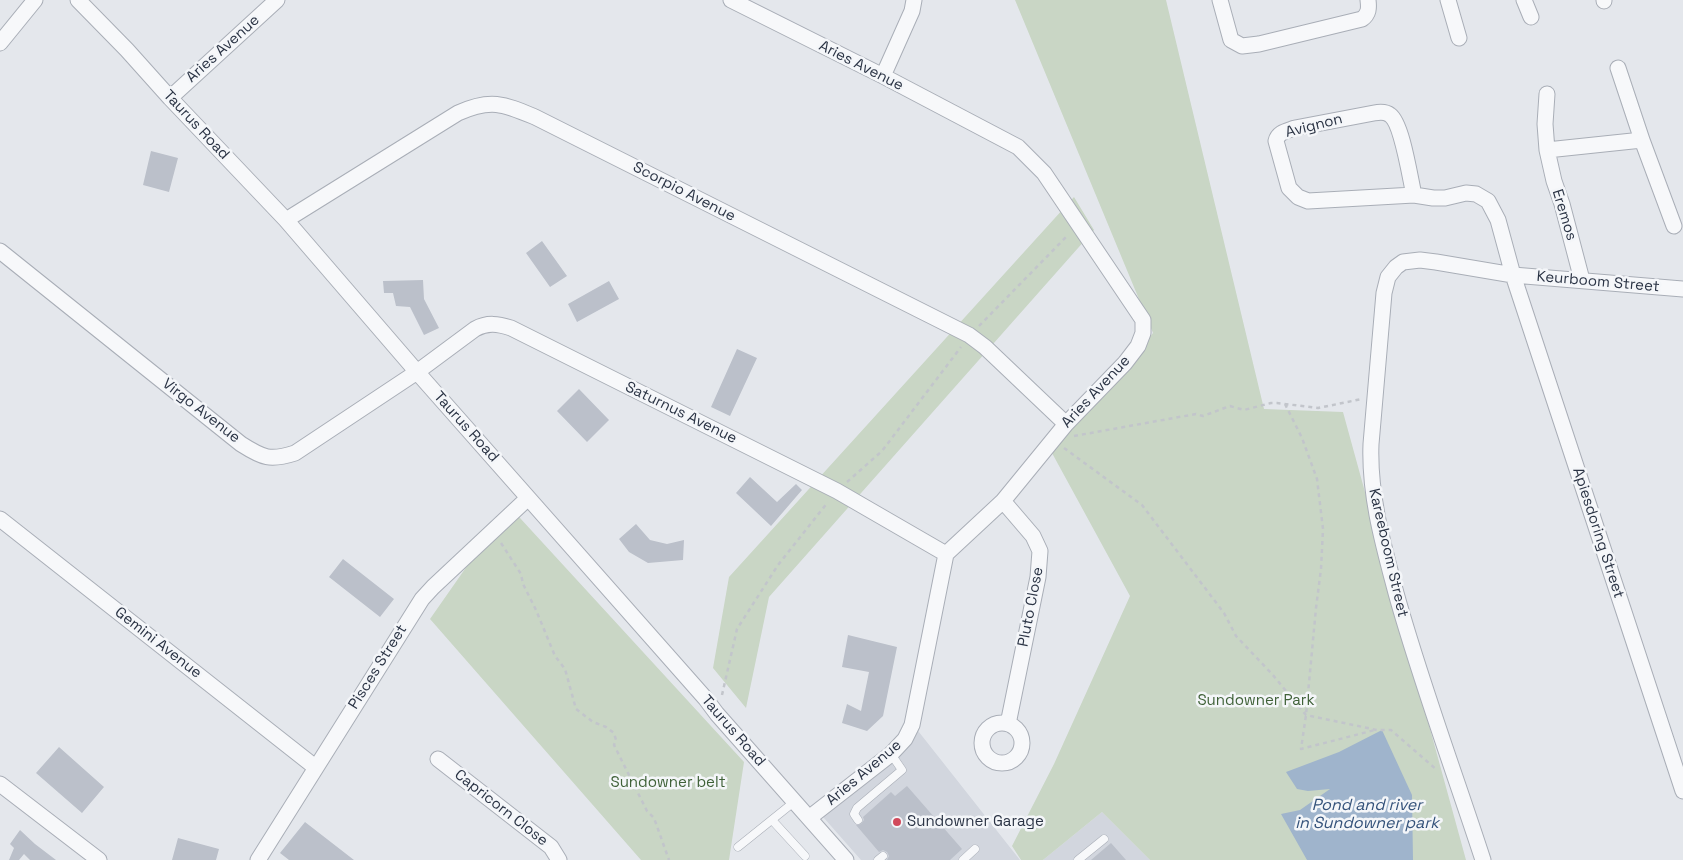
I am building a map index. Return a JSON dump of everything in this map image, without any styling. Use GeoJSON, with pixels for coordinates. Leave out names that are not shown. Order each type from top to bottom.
{"type":"FeatureCollection","features":[{"type":"Feature","properties":{"kind":"street"},"geometry":{"type":"LineString","coordinates":[[0,43],[36,0]]}},
{"type":"Feature","properties":{"kind":"street","name":"Taurus Road"},"geometry":{"type":"LineString","coordinates":[[78,0],[286,220],[417,372],[706,698],[717,714],[846,860]]}},
{"type":"Feature","properties":{"kind":"street","name":"Aries Avenue"},"geometry":{"type":"LineString","coordinates":[[170,98],[276,0]]}},
{"type":"Feature","properties":{"kind":"street","name":"Aries Avenue"},"geometry":{"type":"LineString","coordinates":[[731,0],[883,76],[1018,147],[1044,173],[1143,320],[1138,346],[1124,363],[1066,424],[1004,500],[946,554],[912,726],[905,739],[891,754],[809,818]]}},
{"type":"Feature","properties":{"kind":"street"},"geometry":{"type":"LineString","coordinates":[[883,76],[912,10],[914,0]]}},
{"type":"Feature","properties":{"kind":"street"},"geometry":{"type":"LineString","coordinates":[[1220,0],[1231,40],[1242,46],[1260,44],[1362,19],[1368,12],[1368,0]]}},
{"type":"Feature","properties":{"kind":"street"},"geometry":{"type":"LineString","coordinates":[[1448,0],[1459,38]]}},
{"type":"Feature","properties":{"kind":"street"},"geometry":{"type":"LineString","coordinates":[[1524,0],[1531,17]]}},
{"type":"Feature","properties":{"kind":"street"},"geometry":{"type":"LineString","coordinates":[[1618,68],[1674,226]]}},
{"type":"Feature","properties":{"kind":"street","name":"Eremos"},"geometry":{"type":"LineString","coordinates":[[1547,94],[1544,124],[1547,150],[1582,280]]}},
{"type":"Feature","properties":{"kind":"street","name":"Scorpio Avenue"},"geometry":{"type":"LineString","coordinates":[[286,220],[458,113],[483,104],[507,105],[535,117],[969,335],[985,347],[1066,424]]}},
{"type":"Feature","properties":{"kind":"street","name":"Avignon"},"geometry":{"type":"LineString","coordinates":[[1414,194],[1398,127],[1391,115],[1374,113],[1295,128],[1282,132],[1277,136],[1276,141],[1289,188],[1298,198],[1308,201],[1414,194],[1433,198],[1471,193],[1483,196],[1488,200],[1498,220],[1513,275]]}},
{"type":"Feature","properties":{"kind":"street"},"geometry":{"type":"LineString","coordinates":[[1547,150],[1642,140]]}},
{"type":"Feature","properties":{"kind":"street","name":"Virgo Avenue"},"geometry":{"type":"LineString","coordinates":[[0,251],[241,444],[264,456],[275,458],[295,453],[417,372]]}},
{"type":"Feature","properties":{"kind":"street","name":"Kareeboom Street"},"geometry":{"type":"LineString","coordinates":[[1483,860],[1409,641],[1385,552],[1374,501],[1370,468],[1374,396],[1384,293],[1388,277],[1403,262],[1420,260],[1513,275]]}},
{"type":"Feature","properties":{"kind":"street","name":"Keurboom Street"},"geometry":{"type":"LineString","coordinates":[[1513,275],[1683,289]]}},
{"type":"Feature","properties":{"kind":"street","name":"Apiesdoring Street"},"geometry":{"type":"LineString","coordinates":[[1513,275],[1683,791]]}},
{"type":"Feature","properties":{"kind":"street","name":"Saturnus Avenue"},"geometry":{"type":"LineString","coordinates":[[417,372],[483,325],[504,326],[837,491],[946,554]]}},
{"type":"Feature","properties":{"kind":"street","name":"Pisces Street"},"geometry":{"type":"LineString","coordinates":[[258,860],[422,599],[432,587],[528,498]]}},
{"type":"Feature","properties":{"kind":"street","name":"Pluto Close"},"geometry":{"type":"LineString","coordinates":[[1004,500],[1033,536],[1040,551],[1038,577],[1008,724]]}},
{"type":"Feature","properties":{"kind":"street","name":"Gemini Avenue"},"geometry":{"type":"LineString","coordinates":[[0,519],[315,767]]}},
{"type":"Feature","properties":{"kind":"street","name":"Capricorn Close"},"geometry":{"type":"LineString","coordinates":[[438,759],[551,847],[559,860]]}},
{"type":"Feature","properties":{"kind":"street"},"geometry":{"type":"LineString","coordinates":[[0,784],[99,860]]}},
{"type":"Feature","properties":{"kind":"lane"},"geometry":{"type":"LineString","coordinates":[[858,820],[854,814],[857,808],[902,770],[891,754]]}},
{"type":"Feature","properties":{"kind":"lane"},"geometry":{"type":"LineString","coordinates":[[738,847],[794,802]]}},
{"type":"Feature","properties":{"kind":"lane"},"geometry":{"type":"LineString","coordinates":[[772,820],[805,856]]}},
{"type":"Feature","properties":{"kind":"lane"},"geometry":{"type":"LineString","coordinates":[[1078,860],[1104,839]]}},
{"type":"Feature","properties":{"kind":"lane"},"geometry":{"type":"LineString","coordinates":[[963,860],[975,849]]}},
{"type":"Feature","properties":{"kind":"path"},"geometry":{"type":"LineString","coordinates":[[717,714],[737,629],[778,565],[837,491],[882,451],[969,335],[1079,224]]}},
{"type":"Feature","properties":{"kind":"path"},"geometry":{"type":"LineString","coordinates":[[1053,440],[1196,414],[1203,416],[1230,406],[1244,410],[1271,403],[1318,408],[1374,396]]}},
{"type":"Feature","properties":{"kind":"path"},"geometry":{"type":"LineString","coordinates":[[1285,404],[1302,438],[1317,478],[1323,529],[1322,569],[1301,749],[1377,730]]}},
{"type":"Feature","properties":{"kind":"path"},"geometry":{"type":"LineString","coordinates":[[1053,440],[1142,505],[1224,613],[1236,636],[1272,674],[1306,715],[1377,730],[1391,730],[1440,772]]}},
{"type":"Feature","properties":{"kind":"path"},"geometry":{"type":"LineString","coordinates":[[493,531],[520,574],[555,656],[565,669],[576,709],[593,722],[606,727],[614,733],[616,740],[614,745],[647,811],[654,818],[669,860]]}},
{"type":"Feature","properties":{"kind":"shaded area"},"geometry":{"type":"Polygon","coordinates":[[[915,727],[1020,860],[861,860],[816,809],[915,727]]]}},
{"type":"Feature","properties":{"kind":"shaded area"},"geometry":{"type":"Polygon","coordinates":[[[1102,812],[1150,860],[1043,860],[1102,812]]]}},
{"type":"Feature","properties":{"kind":"green space","name":"Sundowner Park"},"geometry":{"type":"Polygon","coordinates":[[[1015,0],[1166,0],[1264,409],[1343,412],[1466,860],[1150,860],[1102,812],[1043,860],[1021,860],[1012,846],[1054,764],[1130,596],[1052,453],[1153,333],[1015,0]]]}},
{"type":"Feature","properties":{"kind":"green space"},"geometry":{"type":"Polygon","coordinates":[[[1074,197],[1094,230],[769,597],[746,708],[713,668],[729,577],[1074,197]]]}},
{"type":"Feature","properties":{"kind":"green space","name":"Sundowner belt"},"geometry":{"type":"Polygon","coordinates":[[[509,506],[744,762],[729,860],[641,860],[430,619],[509,506]]]}},
{"type":"Feature","properties":{"kind":"water","name":"Pond and river in Sundowner park"},"geometry":{"type":"Polygon","coordinates":[[[1382,730],[1412,795],[1413,860],[1307,860],[1281,814],[1300,810],[1330,789],[1308,791],[1297,789],[1286,772],[1339,752],[1382,730]]]}},
{"type":"Feature","properties":{"kind":"building"},"geometry":{"type":"Polygon","coordinates":[[[151,151],[178,158],[169,192],[143,185],[151,151]]]}},
{"type":"Feature","properties":{"kind":"building"},"geometry":{"type":"Polygon","coordinates":[[[542,241],[567,276],[550,287],[526,253],[542,241]]]}},
{"type":"Feature","properties":{"kind":"building"},"geometry":{"type":"Polygon","coordinates":[[[423,280],[424,299],[439,328],[424,335],[410,307],[396,306],[393,293],[384,293],[383,281],[423,280]]]}},
{"type":"Feature","properties":{"kind":"building"},"geometry":{"type":"Polygon","coordinates":[[[609,281],[619,299],[577,322],[568,304],[609,281]]]}},
{"type":"Feature","properties":{"kind":"building"},"geometry":{"type":"Polygon","coordinates":[[[737,349],[757,358],[730,416],[711,407],[737,349]]]}},
{"type":"Feature","properties":{"kind":"building"},"geometry":{"type":"Polygon","coordinates":[[[579,389],[609,420],[587,442],[557,411],[579,389]]]}},
{"type":"Feature","properties":{"kind":"building"},"geometry":{"type":"Polygon","coordinates":[[[750,477],[777,502],[796,484],[802,490],[771,526],[736,493],[750,477]]]}},
{"type":"Feature","properties":{"kind":"building"},"geometry":{"type":"Polygon","coordinates":[[[636,524],[650,540],[667,544],[684,540],[683,560],[648,563],[629,552],[619,539],[636,524]]]}},
{"type":"Feature","properties":{"kind":"building"},"geometry":{"type":"Polygon","coordinates":[[[343,559],[394,599],[380,617],[329,577],[343,559]]]}},
{"type":"Feature","properties":{"kind":"building"},"geometry":{"type":"Polygon","coordinates":[[[848,635],[897,647],[883,716],[867,731],[842,723],[847,704],[861,711],[869,672],[842,667],[848,635]]]}},
{"type":"Feature","properties":{"kind":"building"},"geometry":{"type":"Polygon","coordinates":[[[59,747],[104,787],[82,813],[36,773],[59,747]]]}},
{"type":"Feature","properties":{"kind":"building","name":"Sundowner Garage"},"geometry":{"type":"Polygon","coordinates":[[[907,786],[962,849],[950,860],[887,860],[889,856],[887,852],[883,850],[879,852],[856,825],[861,824],[864,820],[863,817],[891,792],[895,796],[907,786]]]}},
{"type":"Feature","properties":{"kind":"building"},"geometry":{"type":"Polygon","coordinates":[[[305,822],[354,860],[289,860],[280,853],[305,822]]]}},
{"type":"Feature","properties":{"kind":"building"},"geometry":{"type":"Polygon","coordinates":[[[20,830],[56,860],[30,860],[24,854],[19,860],[9,860],[14,848],[10,844],[20,830]]]}},
{"type":"Feature","properties":{"kind":"building"},"geometry":{"type":"Polygon","coordinates":[[[178,838],[219,849],[216,860],[172,860],[178,838]]]}},
{"type":"Feature","properties":{"kind":"building"},"geometry":{"type":"Polygon","coordinates":[[[1111,843],[1126,860],[1091,860],[1111,843]]]}},
{"type":"Feature","properties":{"kind":"place","name":"Sundowner Garage"},"geometry":{"type":"Point","coordinates":[897,822]}}]}
